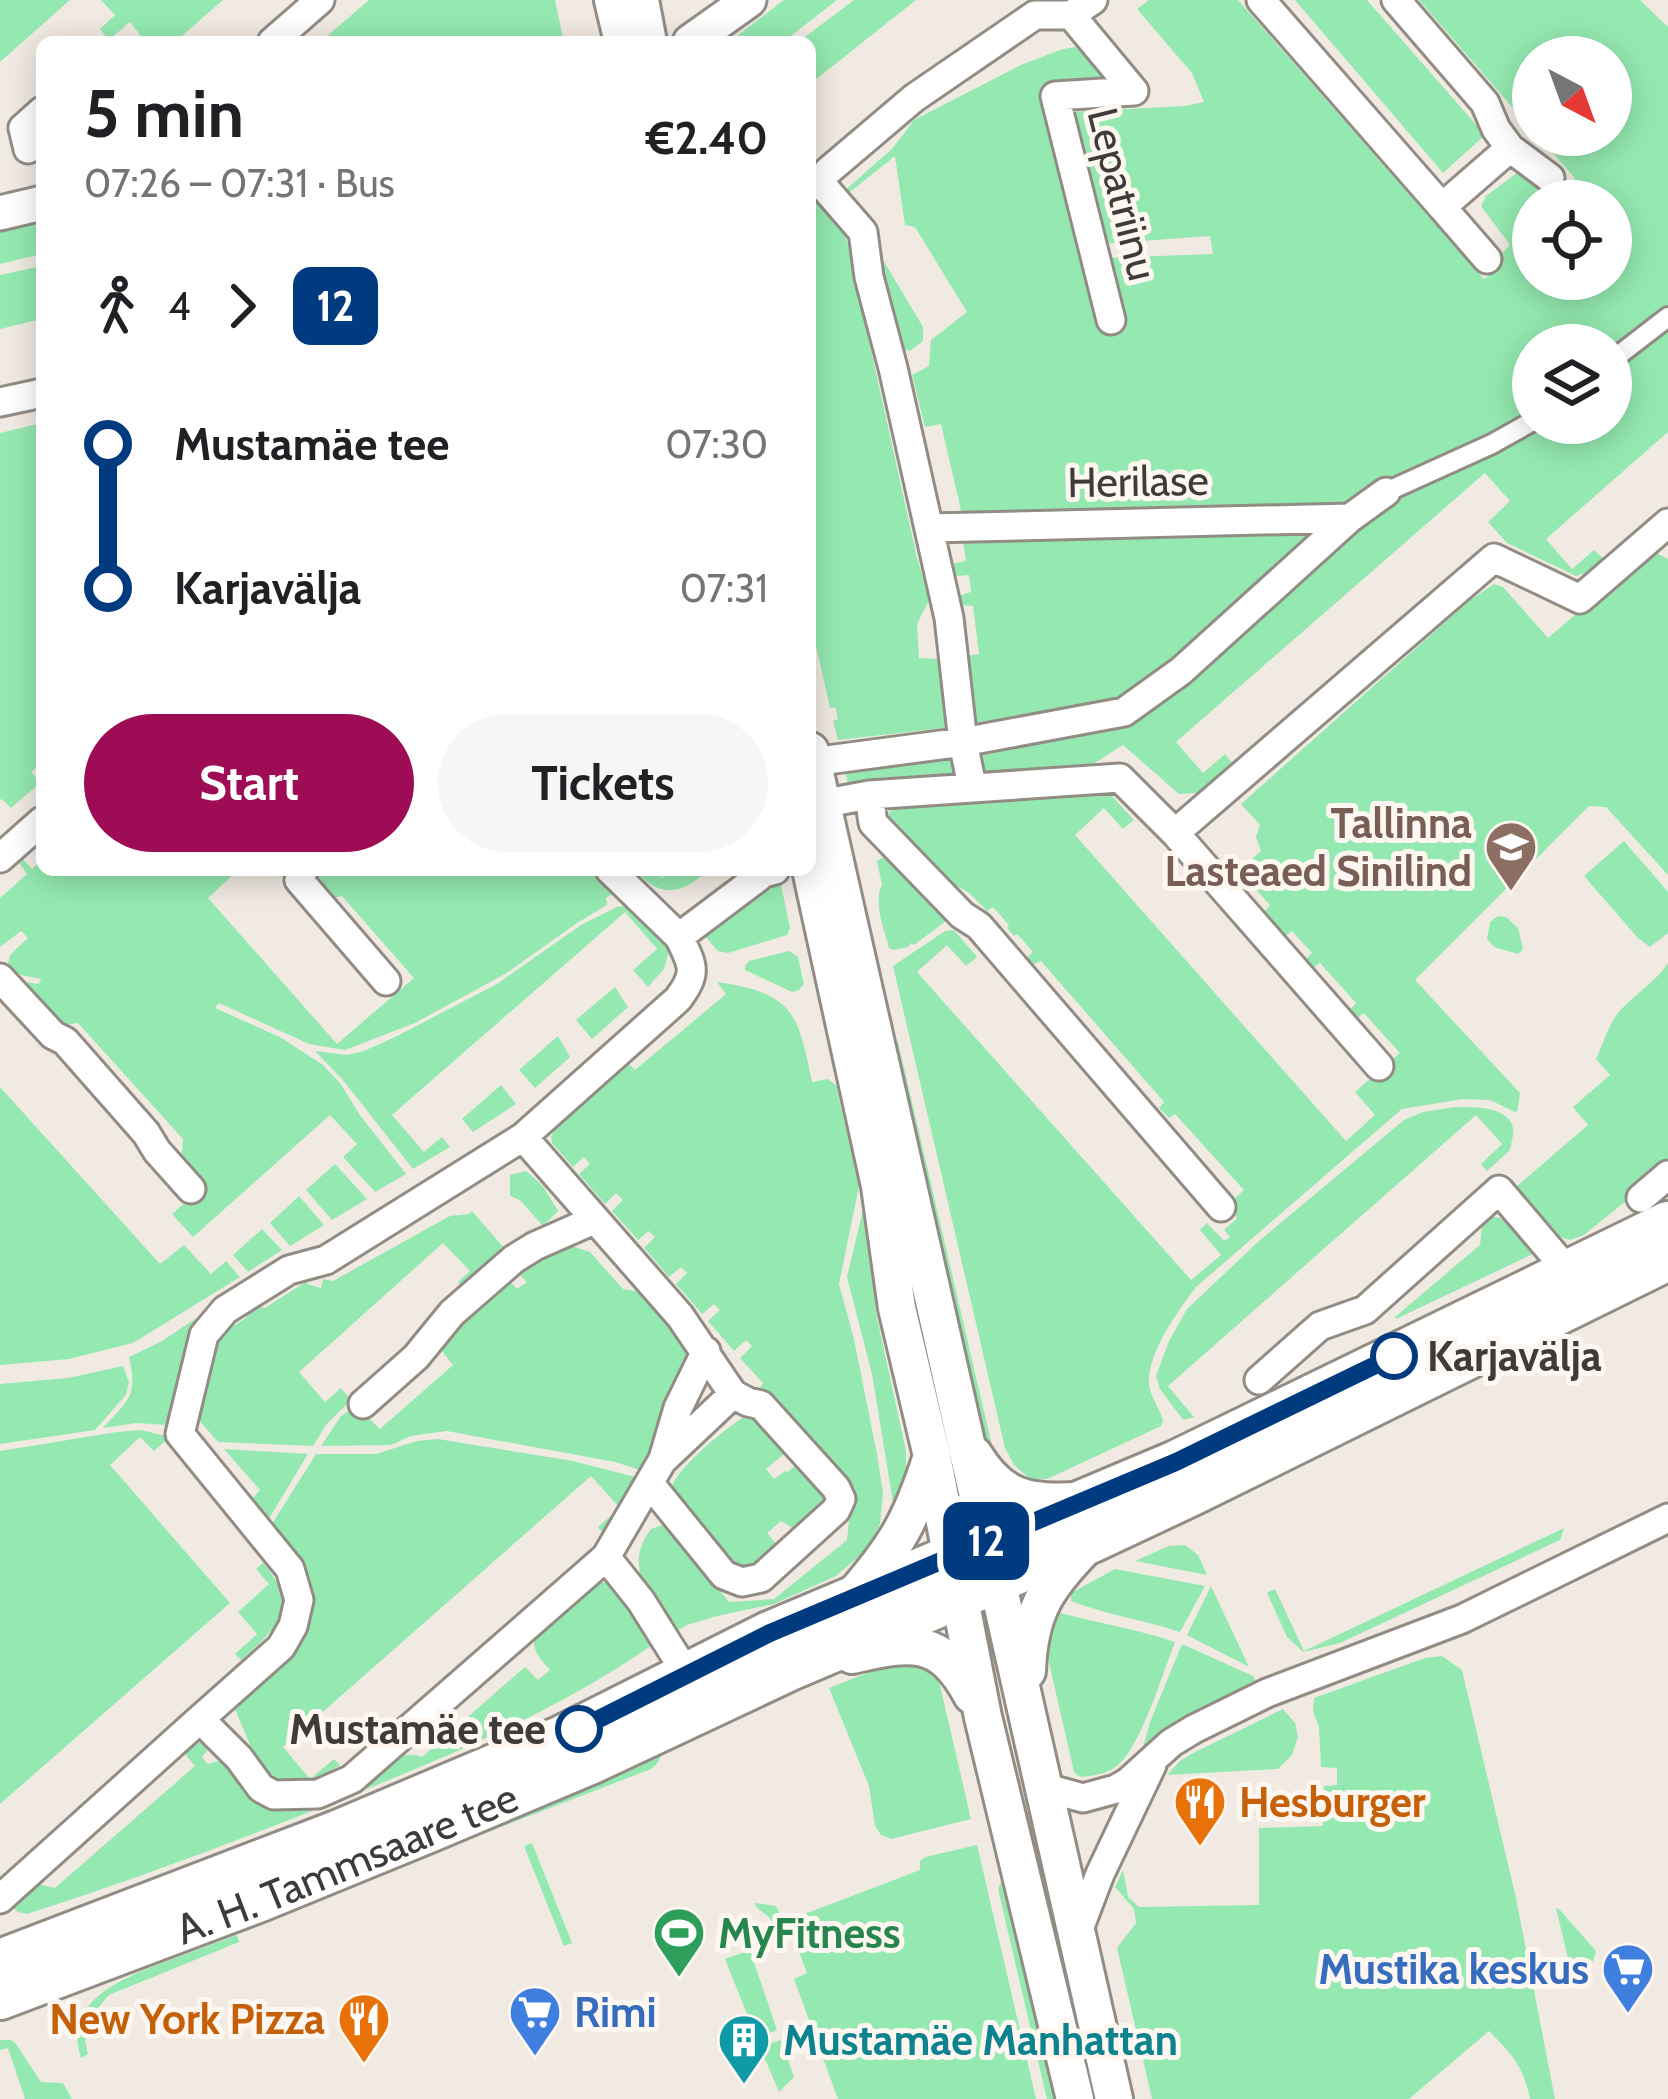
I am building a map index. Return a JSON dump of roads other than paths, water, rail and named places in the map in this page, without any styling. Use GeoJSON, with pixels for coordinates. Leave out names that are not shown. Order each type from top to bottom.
{"type":"FeatureCollection","features":[{"type":"Feature","properties":{"kind":"main road"},"geometry":{"type":"LineString","coordinates":[[613,0],[622,36]]}},
{"type":"Feature","properties":{"kind":"main road"},"geometry":{"type":"LineString","coordinates":[[640,0],[646,36]]}},
{"type":"Feature","properties":{"kind":"main road"},"geometry":{"type":"LineString","coordinates":[[825,782],[818,861],[880,1186],[897,1308],[932,1456],[970,1547],[979,1589],[1025,1704],[1114,2099]]}},
{"type":"Feature","properties":{"kind":"main road"},"geometry":{"type":"LineString","coordinates":[[818,861],[969,1447],[970,1547]]}},
{"type":"Feature","properties":{"kind":"main road","name":"A. H. Tammsaare tee"},"geometry":{"type":"LineString","coordinates":[[0,1998],[414,1837],[979,1589],[1176,1462],[1566,1273],[1655,1211]]}},
{"type":"Feature","properties":{"kind":"main road","name":"A. H. Tammsaare tee"},"geometry":{"type":"LineString","coordinates":[[0,1961],[437,1792],[562,1737],[770,1633],[970,1547],[1192,1494],[1668,1259]]}},
{"type":"Feature","properties":{"kind":"main road"},"geometry":{"type":"LineString","coordinates":[[969,1447],[987,1476],[1010,1495],[1086,1521],[1042,1597],[1031,1630],[1025,1704]]}},
{"type":"Feature","properties":{"kind":"main road"},"geometry":{"type":"LineString","coordinates":[[853,1596],[900,1538],[932,1456]]}},
{"type":"Feature","properties":{"kind":"main road"},"geometry":{"type":"LineString","coordinates":[[979,1589],[983,1718],[1075,2099]]}},
{"type":"Feature","properties":{"kind":"main road"},"geometry":{"type":"LineString","coordinates":[[790,1669],[898,1645],[920,1646],[952,1664],[983,1718]]}},
{"type":"Feature","properties":{"kind":"street"},"geometry":{"type":"LineString","coordinates":[[279,36],[320,0]]}},
{"type":"Feature","properties":{"kind":"street"},"geometry":{"type":"LineString","coordinates":[[698,36],[749,0]]}},
{"type":"Feature","properties":{"kind":"street"},"geometry":{"type":"LineString","coordinates":[[1261,0],[1487,259]]}},
{"type":"Feature","properties":{"kind":"street"},"geometry":{"type":"LineString","coordinates":[[1396,0],[1485,103],[1510,148],[1550,178]]}},
{"type":"Feature","properties":{"kind":"street"},"geometry":{"type":"LineString","coordinates":[[971,786],[950,618],[869,277],[863,232],[825,178],[914,98],[1035,15],[1082,8]]}},
{"type":"Feature","properties":{"kind":"street","name":"Lepatriinu"},"geometry":{"type":"LineString","coordinates":[[1082,8],[1134,92],[1055,96],[1111,320]]}},
{"type":"Feature","properties":{"kind":"street"},"geometry":{"type":"LineString","coordinates":[[0,156],[35,147],[23,128],[36,116]]}},
{"type":"Feature","properties":{"kind":"street"},"geometry":{"type":"LineString","coordinates":[[1442,207],[1510,148]]}},
{"type":"Feature","properties":{"kind":"street"},"geometry":{"type":"LineString","coordinates":[[0,213],[36,204]]}},
{"type":"Feature","properties":{"kind":"street"},"geometry":{"type":"LineString","coordinates":[[1632,345],[1668,317]]}},
{"type":"Feature","properties":{"kind":"street"},"geometry":{"type":"LineString","coordinates":[[0,402],[36,393]]}},
{"type":"Feature","properties":{"kind":"street"},"geometry":{"type":"LineString","coordinates":[[825,782],[963,742],[1124,712],[1181,671],[1350,518],[1386,492],[1512,433]]}},
{"type":"Feature","properties":{"kind":"street","name":"Herilase"},"geometry":{"type":"LineString","coordinates":[[929,529],[1350,518]]}},
{"type":"Feature","properties":{"kind":"street"},"geometry":{"type":"LineString","coordinates":[[1175,833],[1494,559],[1580,598],[1666,530]]}},
{"type":"Feature","properties":{"kind":"street"},"geometry":{"type":"LineString","coordinates":[[825,782],[971,786],[1120,778],[1175,833],[1378,1066]]}},
{"type":"Feature","properties":{"kind":"street"},"geometry":{"type":"LineString","coordinates":[[825,782],[979,926],[1221,1207]]}},
{"type":"Feature","properties":{"kind":"street"},"geometry":{"type":"LineString","coordinates":[[0,858],[36,826]]}},
{"type":"Feature","properties":{"kind":"street"},"geometry":{"type":"LineString","coordinates":[[301,876],[299,880],[386,981]]}},
{"type":"Feature","properties":{"kind":"street"},"geometry":{"type":"LineString","coordinates":[[0,1898],[280,1647],[293,1626],[299,1600],[290,1569],[180,1433],[204,1335],[225,1310],[289,1270],[326,1260],[523,1137],[689,984],[694,967],[679,937],[616,876]]}},
{"type":"Feature","properties":{"kind":"street"},"geometry":{"type":"LineString","coordinates":[[679,937],[760,876]]}},
{"type":"Feature","properties":{"kind":"street"},"geometry":{"type":"LineString","coordinates":[[0,978],[53,1035],[65,1041],[191,1190]]}},
{"type":"Feature","properties":{"kind":"street"},"geometry":{"type":"LineString","coordinates":[[523,1137],[680,1316],[734,1394],[761,1405],[841,1499],[836,1510],[761,1578],[742,1582],[724,1575],[657,1473]]}},
{"type":"Feature","properties":{"kind":"street"},"geometry":{"type":"LineString","coordinates":[[1655,1211],[1668,1175]]}},
{"type":"Feature","properties":{"kind":"street"},"geometry":{"type":"LineString","coordinates":[[1259,1380],[1320,1326],[1365,1310],[1499,1190],[1566,1273]]}},
{"type":"Feature","properties":{"kind":"street"},"geometry":{"type":"LineString","coordinates":[[363,1404],[416,1357],[452,1313],[514,1259],[594,1220]]}},
{"type":"Feature","properties":{"kind":"street"},"geometry":{"type":"LineString","coordinates":[[657,1473],[678,1408],[706,1352]]}},
{"type":"Feature","properties":{"kind":"street"},"geometry":{"type":"LineString","coordinates":[[200,1719],[261,1788],[274,1795],[318,1795],[352,1779],[606,1557],[657,1473],[734,1394]]}},
{"type":"Feature","properties":{"kind":"street"},"geometry":{"type":"LineString","coordinates":[[1043,1787],[1083,1798],[1116,1790],[1171,1742],[1267,1693],[1462,1619],[1668,1518]]}},
{"type":"Feature","properties":{"kind":"street"},"geometry":{"type":"LineString","coordinates":[[606,1557],[641,1601],[688,1676]]}},
{"type":"Feature","properties":{"kind":"street"},"geometry":{"type":"LineString","coordinates":[[1076,1936],[1156,1756]]}},
{"type":"Feature","properties":{"kind":"place","name":"Tallinna Lasteaed Sinilind"},"geometry":{"type":"Point","coordinates":[1511,893]}},
{"type":"Feature","properties":{"kind":"place","name":"Karjavälja"},"geometry":{"type":"Point","coordinates":[1394,1356]}},
{"type":"Feature","properties":{"kind":"place","name":"Mustamäe tee"},"geometry":{"type":"Point","coordinates":[579,1729]}},
{"type":"Feature","properties":{"kind":"place","name":"Hesburger"},"geometry":{"type":"Point","coordinates":[1200,1848]}},
{"type":"Feature","properties":{"kind":"place","name":"MyFitness"},"geometry":{"type":"Point","coordinates":[679,1979]}},
{"type":"Feature","properties":{"kind":"place","name":"Mustika keskus"},"geometry":{"type":"Point","coordinates":[1628,2015]}},
{"type":"Feature","properties":{"kind":"place","name":"Rimi"},"geometry":{"type":"Point","coordinates":[535,2058]}},
{"type":"Feature","properties":{"kind":"place","name":"New York Pizza"},"geometry":{"type":"Point","coordinates":[364,2065]}},
{"type":"Feature","properties":{"kind":"place","name":"Mustamäe Manhattan"},"geometry":{"type":"Point","coordinates":[744,2086]}}]}
